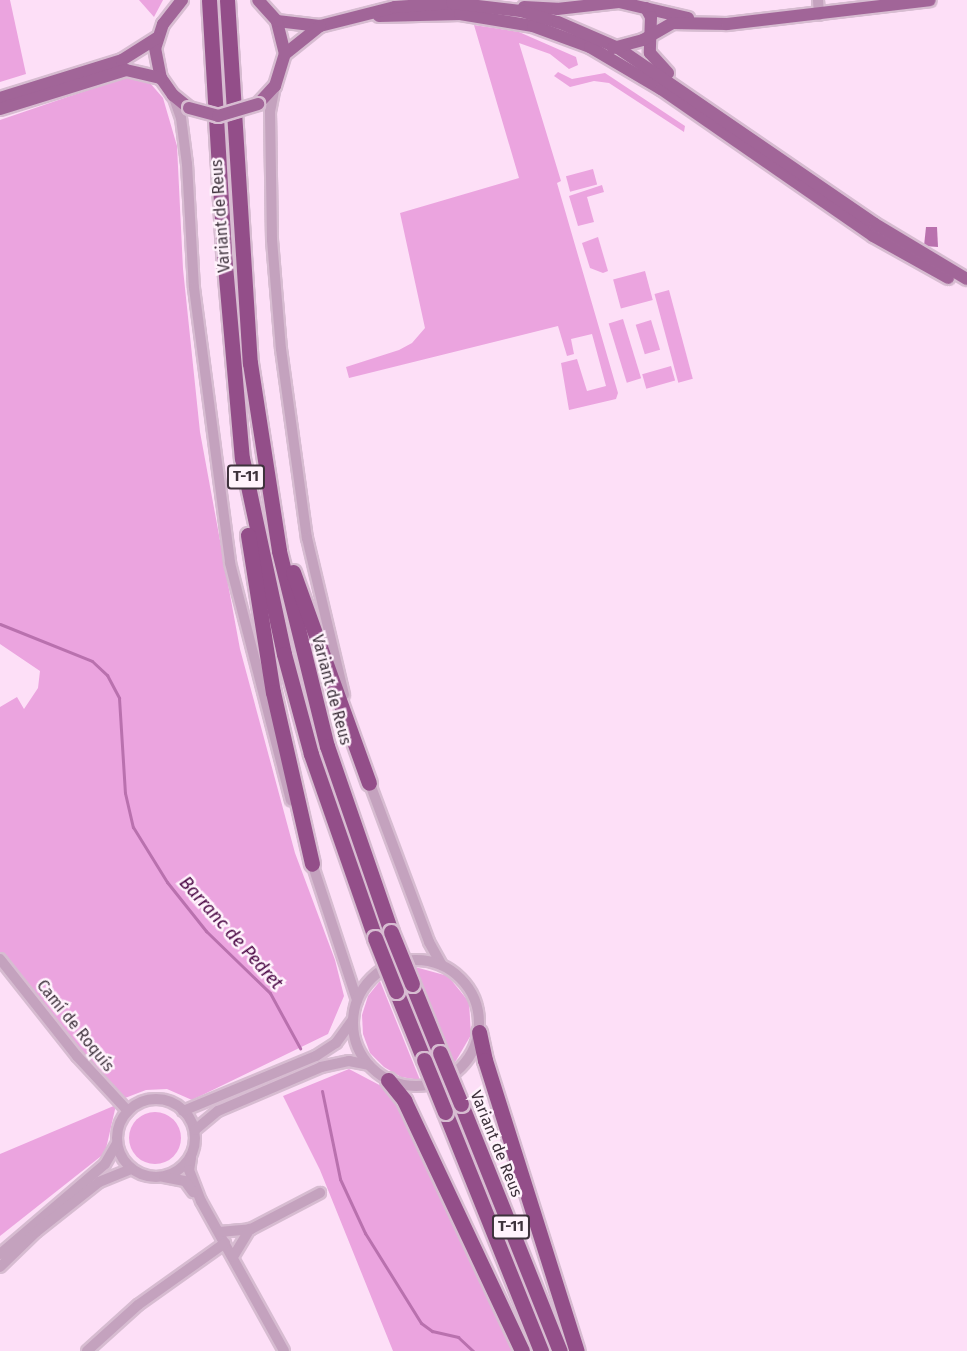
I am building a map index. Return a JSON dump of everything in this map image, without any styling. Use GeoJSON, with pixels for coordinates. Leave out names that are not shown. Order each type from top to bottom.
{"type":"FeatureCollection","features":[{"type":"Feature","properties":{"kind":"highway","name":"Variant de Reus"},"geometry":{"type":"LineString","coordinates":[[209,0],[224,254],[242,458],[284,654],[311,754],[375,938],[541,1351]]}},
{"type":"Feature","properties":{"kind":"highway","name":"Variant de Reus"},"geometry":{"type":"LineString","coordinates":[[227,0],[241,257],[261,434],[279,550],[301,651],[356,837],[391,932],[560,1351]]}},
{"type":"Feature","properties":{"kind":"highway"},"geometry":{"type":"LineString","coordinates":[[261,434],[301,601],[369,783]]}},
{"type":"Feature","properties":{"kind":"highway"},"geometry":{"type":"LineString","coordinates":[[242,458],[239,491],[273,692],[312,864]]}},
{"type":"Feature","properties":{"kind":"highway"},"geometry":{"type":"LineString","coordinates":[[479,1032],[485,1060],[577,1351]]}},
{"type":"Feature","properties":{"kind":"highway"},"geometry":{"type":"LineString","coordinates":[[388,1080],[404,1100],[522,1351]]}},
{"type":"Feature","properties":{"kind":"main road"},"geometry":{"type":"LineString","coordinates":[[182,0],[172,5],[157,38],[156,60],[161,78],[173,95],[189,108],[218,116],[258,104],[275,86],[285,54],[277,21],[263,2]]}},
{"type":"Feature","properties":{"kind":"main road"},"geometry":{"type":"LineString","coordinates":[[277,21],[320,26],[395,7],[436,0]]}},
{"type":"Feature","properties":{"kind":"main road"},"geometry":{"type":"LineString","coordinates":[[471,0],[557,9],[619,2],[727,24]]}},
{"type":"Feature","properties":{"kind":"main road"},"geometry":{"type":"LineString","coordinates":[[426,14],[462,9],[520,18],[603,47],[618,48],[643,40],[672,23],[727,24],[819,15],[930,0]]}},
{"type":"Feature","properties":{"kind":"main road"},"geometry":{"type":"LineString","coordinates":[[395,7],[452,3],[521,11],[558,21],[618,48],[875,224],[967,279]]}},
{"type":"Feature","properties":{"kind":"main road"},"geometry":{"type":"LineString","coordinates":[[646,8],[651,17],[650,53],[658,66],[743,133]]}},
{"type":"Feature","properties":{"kind":"main road"},"geometry":{"type":"LineString","coordinates":[[359,17],[460,14],[533,27],[590,47],[661,89],[873,236],[967,286]]}},
{"type":"Feature","properties":{"kind":"main road"},"geometry":{"type":"LineString","coordinates":[[285,54],[320,26]]}},
{"type":"Feature","properties":{"kind":"main road"},"geometry":{"type":"LineString","coordinates":[[0,98],[122,60],[157,38]]}},
{"type":"Feature","properties":{"kind":"main road"},"geometry":{"type":"LineString","coordinates":[[0,109],[126,70],[161,78]]}},
{"type":"Feature","properties":{"kind":"main road"},"geometry":{"type":"LineString","coordinates":[[661,89],[690,102],[734,134],[743,133]]}},
{"type":"Feature","properties":{"kind":"main road"},"geometry":{"type":"LineString","coordinates":[[775,154],[796,177],[867,226],[873,236]]}},
{"type":"Feature","properties":{"kind":"street"},"geometry":{"type":"LineString","coordinates":[[818,0],[819,15]]}},
{"type":"Feature","properties":{"kind":"street"},"geometry":{"type":"LineString","coordinates":[[275,86],[270,112],[272,240],[292,448],[323,620],[369,783],[429,942],[442,965],[466,983],[474,995],[479,1032],[473,1053],[451,1077],[420,1086],[388,1080],[369,1065],[356,1044],[353,1019],[357,1000],[377,973],[398,962],[420,960],[442,965]]}},
{"type":"Feature","properties":{"kind":"street"},"geometry":{"type":"LineString","coordinates":[[173,95],[181,118],[187,164],[194,288],[230,563],[282,771],[357,1000]]}},
{"type":"Feature","properties":{"kind":"street","name":"Camí de Roquís"},"geometry":{"type":"LineString","coordinates":[[0,959],[77,1056],[128,1111]]}},
{"type":"Feature","properties":{"kind":"street"},"geometry":{"type":"LineString","coordinates":[[183,1111],[316,1056],[336,1042],[353,1019]]}},
{"type":"Feature","properties":{"kind":"street"},"geometry":{"type":"LineString","coordinates":[[201,1201],[189,1170],[195,1130],[218,1111],[321,1067],[349,1061],[369,1065]]}},
{"type":"Feature","properties":{"kind":"street"},"geometry":{"type":"LineString","coordinates":[[0,1254],[105,1164],[117,1143],[119,1125],[128,1111],[143,1102],[160,1100],[183,1111],[195,1130]]}},
{"type":"Feature","properties":{"kind":"street"},"geometry":{"type":"LineString","coordinates":[[117,1143],[131,1169]]}},
{"type":"Feature","properties":{"kind":"street"},"geometry":{"type":"LineString","coordinates":[[163,1177],[182,1167],[191,1155]]}},
{"type":"Feature","properties":{"kind":"street"},"geometry":{"type":"LineString","coordinates":[[0,1267],[36,1232],[99,1182],[131,1169],[185,1181],[201,1201],[284,1351]]}},
{"type":"Feature","properties":{"kind":"street"},"geometry":{"type":"LineString","coordinates":[[219,1232],[250,1229],[320,1193]]}},
{"type":"Feature","properties":{"kind":"street"},"geometry":{"type":"LineString","coordinates":[[233,1257],[250,1229]]}},
{"type":"Feature","properties":{"kind":"street"},"geometry":{"type":"LineString","coordinates":[[87,1351],[138,1305],[225,1243]]}},
{"type":"Feature","properties":{"kind":"shaded area"},"geometry":{"type":"Polygon","coordinates":[[[0,0],[10,0],[26,74],[0,82],[0,0]]]}},
{"type":"Feature","properties":{"kind":"shaded area"},"geometry":{"type":"Polygon","coordinates":[[[139,0],[163,0],[154,17],[139,0]]]}},
{"type":"Feature","properties":{"kind":"shaded area"},"geometry":{"type":"Polygon","coordinates":[[[474,25],[519,32],[576,57],[578,65],[569,69],[550,54],[519,43],[561,181],[557,183],[618,393],[616,399],[569,410],[561,363],[577,359],[587,391],[606,386],[592,334],[571,339],[574,354],[567,356],[558,326],[349,378],[346,367],[399,350],[412,343],[425,328],[400,213],[519,178],[474,25]]]}},
{"type":"Feature","properties":{"kind":"shaded area"},"geometry":{"type":"Polygon","coordinates":[[[558,72],[572,79],[605,73],[685,126],[684,132],[609,83],[594,81],[570,87],[554,76],[558,72]]]}},
{"type":"Feature","properties":{"kind":"shaded area"},"geometry":{"type":"Polygon","coordinates":[[[138,77],[150,83],[163,98],[177,146],[183,269],[200,432],[240,649],[295,853],[335,960],[344,996],[328,1034],[192,1100],[167,1089],[146,1090],[125,1098],[87,1060],[0,952],[0,707],[17,697],[24,709],[38,688],[40,671],[0,644],[0,120],[123,78],[138,77]]]}},
{"type":"Feature","properties":{"kind":"shaded area"},"geometry":{"type":"Polygon","coordinates":[[[593,169],[597,184],[570,192],[566,176],[593,169]]]}},
{"type":"Feature","properties":{"kind":"shaded area"},"geometry":{"type":"Polygon","coordinates":[[[602,185],[604,192],[587,197],[594,222],[578,226],[569,196],[602,185]]]}},
{"type":"Feature","properties":{"kind":"shaded area"},"geometry":{"type":"Polygon","coordinates":[[[926,227],[937,227],[938,247],[924,246],[926,227]]]}},
{"type":"Feature","properties":{"kind":"shaded area"},"geometry":{"type":"Polygon","coordinates":[[[598,237],[608,271],[603,273],[590,268],[582,243],[598,237]]]}},
{"type":"Feature","properties":{"kind":"shaded area"},"geometry":{"type":"Polygon","coordinates":[[[645,271],[653,300],[621,309],[613,280],[645,271]]]}},
{"type":"Feature","properties":{"kind":"shaded area"},"geometry":{"type":"Polygon","coordinates":[[[669,290],[693,379],[678,383],[655,294],[669,290]]]}},
{"type":"Feature","properties":{"kind":"shaded area"},"geometry":{"type":"Polygon","coordinates":[[[623,319],[641,378],[627,383],[609,323],[623,319]]]}},
{"type":"Feature","properties":{"kind":"shaded area"},"geometry":{"type":"Polygon","coordinates":[[[651,320],[660,350],[645,354],[636,325],[651,320]]]}},
{"type":"Feature","properties":{"kind":"shaded area"},"geometry":{"type":"Polygon","coordinates":[[[671,366],[675,380],[646,389],[642,374],[671,366]]]}},
{"type":"Feature","properties":{"kind":"shaded area"},"geometry":{"type":"Polygon","coordinates":[[[415,967],[448,976],[469,1002],[471,1035],[454,1064],[415,967]]]}},
{"type":"Feature","properties":{"kind":"shaded area"},"geometry":{"type":"Polygon","coordinates":[[[380,981],[420,1080],[401,1077],[384,1067],[370,1053],[363,1034],[362,1015],[368,996],[380,981]]]}},
{"type":"Feature","properties":{"kind":"shaded area"},"geometry":{"type":"Polygon","coordinates":[[[349,1069],[387,1089],[400,1107],[513,1351],[393,1351],[320,1170],[283,1096],[349,1069]]]}},
{"type":"Feature","properties":{"kind":"shaded area"},"geometry":{"type":"Polygon","coordinates":[[[116,1105],[105,1153],[0,1236],[0,1154],[116,1105]]]}},
{"type":"Feature","properties":{"kind":"shaded area"},"geometry":{"type":"Polygon","coordinates":[[[155,1112],[169,1116],[177,1124],[181,1138],[177,1152],[169,1160],[155,1164],[141,1160],[133,1152],[129,1138],[133,1124],[141,1116],[155,1112]]]}},
{"type":"Feature","properties":{"kind":"waterway","name":"Barranc de Pedret"},"geometry":{"type":"LineString","coordinates":[[0,624],[92,661],[107,675],[119,698],[125,793],[133,827],[167,882],[206,931],[270,993],[300,1048]]}},
{"type":"Feature","properties":{"kind":"waterway"},"geometry":{"type":"LineString","coordinates":[[322,1091],[340,1179],[365,1233],[421,1323],[432,1331],[458,1337],[473,1351]]}}]}
